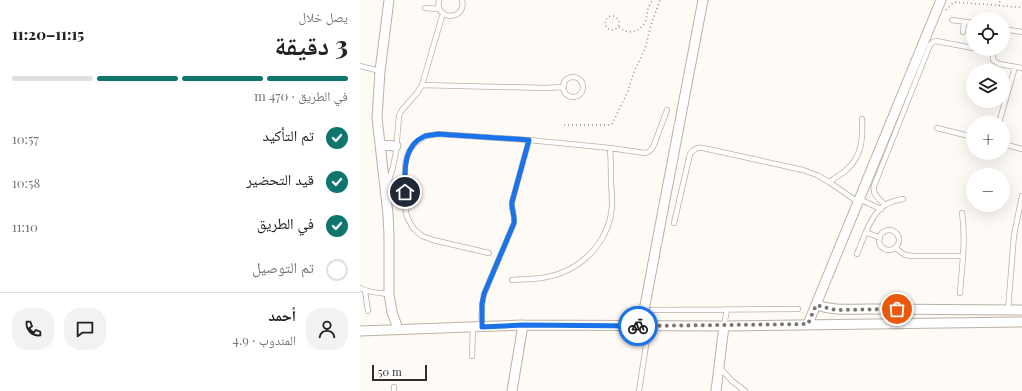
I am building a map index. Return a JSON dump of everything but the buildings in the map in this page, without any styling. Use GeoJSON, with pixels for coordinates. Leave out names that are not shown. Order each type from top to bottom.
{"type":"FeatureCollection","features":[{"type":"Feature","properties":{"kind":"street"},"geometry":{"type":"LineString","coordinates":[[389,0],[380,71],[377,118],[388,214],[389,294],[392,312],[398,329]]}},
{"type":"Feature","properties":{"kind":"street"},"geometry":{"type":"LineString","coordinates":[[645,326],[703,0]]}},
{"type":"Feature","properties":{"kind":"street"},"geometry":{"type":"LineString","coordinates":[[808,324],[941,0]]}},
{"type":"Feature","properties":{"kind":"street"},"geometry":{"type":"LineString","coordinates":[[380,145],[396,146]]}},
{"type":"Feature","properties":{"kind":"street"},"geometry":{"type":"LineString","coordinates":[[816,305],[830,309],[845,310],[1022,310]]}},
{"type":"Feature","properties":{"kind":"street"},"geometry":{"type":"LineString","coordinates":[[360,331],[523,325],[724,326],[1022,322]]}},
{"type":"Feature","properties":{"kind":"street"},"geometry":{"type":"LineString","coordinates":[[512,391],[523,325]]}},
{"type":"Feature","properties":{"kind":"street"},"geometry":{"type":"LineString","coordinates":[[716,391],[724,326]]}},
{"type":"Feature","properties":{"kind":"lane"},"geometry":{"type":"LineString","coordinates":[[386,193],[393,167],[399,116],[422,85],[441,11],[438,4],[439,0]]}},
{"type":"Feature","properties":{"kind":"lane"},"geometry":{"type":"LineString","coordinates":[[425,8],[441,11],[448,16],[453,16],[462,9],[462,0]]}},
{"type":"Feature","properties":{"kind":"lane"},"geometry":{"type":"LineString","coordinates":[[952,20],[964,22],[962,32]]}},
{"type":"Feature","properties":{"kind":"lane"},"geometry":{"type":"LineString","coordinates":[[1010,29],[1022,32]]}},
{"type":"Feature","properties":{"kind":"lane"},"geometry":{"type":"LineString","coordinates":[[883,207],[874,193],[874,186],[930,45],[936,41],[966,47]]}},
{"type":"Feature","properties":{"kind":"lane"},"geometry":{"type":"LineString","coordinates":[[993,56],[993,60],[996,63],[1022,68]]}},
{"type":"Feature","properties":{"kind":"lane"},"geometry":{"type":"LineString","coordinates":[[360,66],[380,71]]}},
{"type":"Feature","properties":{"kind":"lane"},"geometry":{"type":"LineString","coordinates":[[1001,116],[1015,67]]}},
{"type":"Feature","properties":{"kind":"lane"},"geometry":{"type":"LineString","coordinates":[[571,77],[579,79],[583,86],[582,91],[576,96],[567,94],[564,91],[564,87],[564,82],[571,77]]}},
{"type":"Feature","properties":{"kind":"lane"},"geometry":{"type":"LineString","coordinates":[[422,85],[546,88],[564,87]]}},
{"type":"Feature","properties":{"kind":"lane"},"geometry":{"type":"LineString","coordinates":[[489,252],[433,240],[422,236],[413,228],[407,218],[405,165],[408,153],[415,143],[426,136],[438,134],[529,140],[645,153],[652,149],[667,110]]}},
{"type":"Feature","properties":{"kind":"lane"},"geometry":{"type":"LineString","coordinates":[[829,182],[846,171],[854,162],[863,140],[862,119]]}},
{"type":"Feature","properties":{"kind":"lane"},"geometry":{"type":"LineString","coordinates":[[937,128],[966,135]]}},
{"type":"Feature","properties":{"kind":"lane"},"geometry":{"type":"LineString","coordinates":[[472,356],[484,294],[514,223],[515,218],[512,209],[512,202],[529,140]]}},
{"type":"Feature","properties":{"kind":"lane"},"geometry":{"type":"LineString","coordinates":[[1010,146],[1022,149]]}},
{"type":"Feature","properties":{"kind":"lane"},"geometry":{"type":"LineString","coordinates":[[674,223],[690,154],[698,147],[804,170],[817,175],[858,201],[883,207]]}},
{"type":"Feature","properties":{"kind":"lane"},"geometry":{"type":"LineString","coordinates":[[512,280],[541,278],[560,274],[577,266],[592,253],[603,238],[611,217],[610,148]]}},
{"type":"Feature","properties":{"kind":"lane"},"geometry":{"type":"LineString","coordinates":[[1008,310],[1014,235],[1019,220],[1022,196]]}},
{"type":"Feature","properties":{"kind":"lane"},"geometry":{"type":"LineString","coordinates":[[857,254],[874,217],[883,207],[903,199]]}},
{"type":"Feature","properties":{"kind":"lane"},"geometry":{"type":"LineString","coordinates":[[960,293],[964,236],[962,213]]}},
{"type":"Feature","properties":{"kind":"lane"},"geometry":{"type":"LineString","coordinates":[[895,248],[898,242],[898,236],[893,231],[886,231],[881,235],[879,241],[882,247],[888,250],[895,248],[912,256],[962,256]]}},
{"type":"Feature","properties":{"kind":"lane"},"geometry":{"type":"LineString","coordinates":[[866,232],[880,238]]}},
{"type":"Feature","properties":{"kind":"lane"},"geometry":{"type":"LineString","coordinates":[[362,289],[371,292],[389,294]]}},
{"type":"Feature","properties":{"kind":"lane"},"geometry":{"type":"LineString","coordinates":[[362,289],[368,311]]}},
{"type":"Feature","properties":{"kind":"lane"},"geometry":{"type":"LineString","coordinates":[[724,326],[727,309]]}},
{"type":"Feature","properties":{"kind":"lane"},"geometry":{"type":"LineString","coordinates":[[652,310],[798,309]]}},
{"type":"Feature","properties":{"kind":"lane"},"geometry":{"type":"LineString","coordinates":[[639,391],[645,326]]}},
{"type":"Feature","properties":{"kind":"lane"},"geometry":{"type":"LineString","coordinates":[[720,368],[738,389],[745,391]]}},
{"type":"Feature","properties":{"kind":"path"},"geometry":{"type":"LineString","coordinates":[[618,27],[626,32],[636,31],[645,21],[648,8],[652,0]]}},
{"type":"Feature","properties":{"kind":"path"},"geometry":{"type":"LineString","coordinates":[[564,125],[612,124],[626,98],[634,72],[645,49],[651,25],[660,0]]}},
{"type":"Feature","properties":{"kind":"path"},"geometry":{"type":"LineString","coordinates":[[999,6],[1000,0]]}},
{"type":"Feature","properties":{"kind":"path"},"geometry":{"type":"LineString","coordinates":[[952,20],[947,18],[945,14],[946,10],[953,3],[1022,7]]}},
{"type":"Feature","properties":{"kind":"path"},"geometry":{"type":"LineString","coordinates":[[610,16],[615,17],[619,21],[618,27],[614,30],[608,30],[605,25],[605,20],[610,16]]}},
{"type":"Feature","properties":{"kind":"way so far"},"geometry":{"type":"LineString","coordinates":[[638,326],[808,324],[816,305],[835,310],[897,309]]}},
{"type":"Feature","properties":{"kind":"route"},"geometry":{"type":"LineString","coordinates":[[405,192],[405,165],[408,153],[415,143],[426,136],[438,134],[529,140],[512,202],[512,209],[515,218],[513,227],[484,294],[481,310],[482,327],[523,325],[638,326]]}}]}
